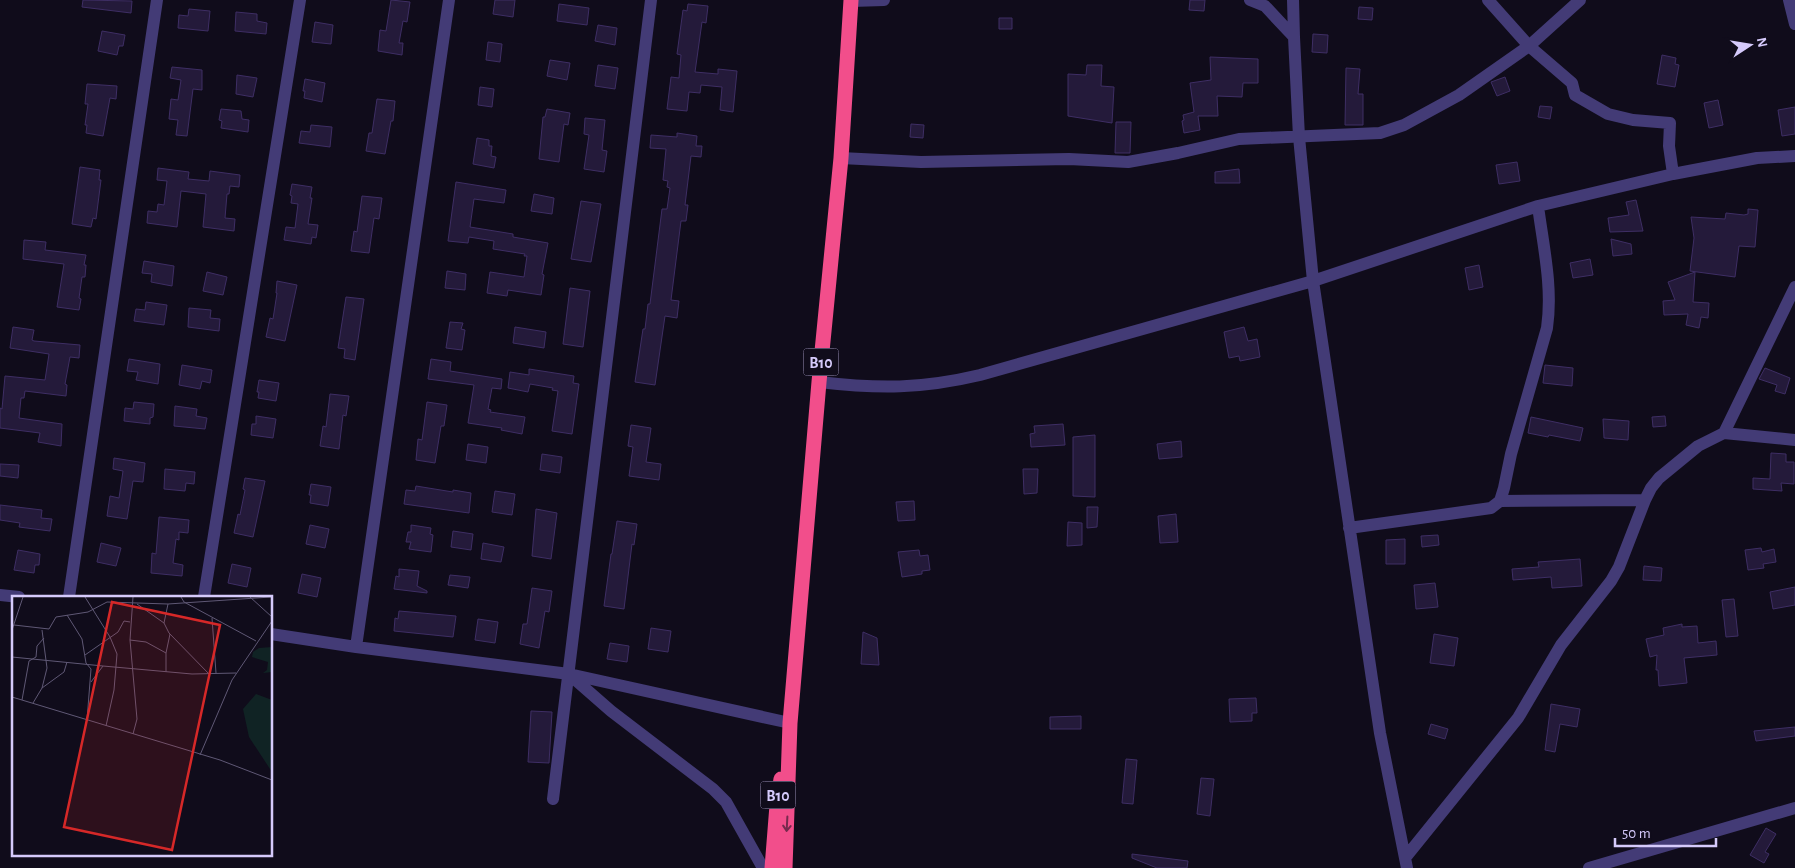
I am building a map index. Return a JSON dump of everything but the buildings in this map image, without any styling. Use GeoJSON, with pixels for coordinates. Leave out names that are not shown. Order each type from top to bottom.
{"type":"FeatureCollection","features":[{"type":"Feature","properties":{"kind":"highway","name":"B10"},"geometry":{"type":"LineString","coordinates":[[785,868],[790,723],[819,382],[841,158],[851,0]]}},
{"type":"Feature","properties":{"kind":"highway","name":"B10"},"geometry":{"type":"LineString","coordinates":[[772,868],[777,805],[790,723]]}},
{"type":"Feature","properties":{"kind":"street"},"geometry":{"type":"LineString","coordinates":[[69,596],[157,0]]}},
{"type":"Feature","properties":{"kind":"street"},"geometry":{"type":"LineString","coordinates":[[204,596],[300,0]]}},
{"type":"Feature","properties":{"kind":"street"},"geometry":{"type":"LineString","coordinates":[[356,647],[449,0]]}},
{"type":"Feature","properties":{"kind":"street"},"geometry":{"type":"LineString","coordinates":[[553,799],[650,0]]}},
{"type":"Feature","properties":{"kind":"street"},"geometry":{"type":"LineString","coordinates":[[851,0],[884,0]]}},
{"type":"Feature","properties":{"kind":"street"},"geometry":{"type":"LineString","coordinates":[[1250,0],[1265,6],[1294,37]]}},
{"type":"Feature","properties":{"kind":"street"},"geometry":{"type":"LineString","coordinates":[[1293,0],[1299,137],[1313,281],[1380,732],[1406,863]]}},
{"type":"Feature","properties":{"kind":"street"},"geometry":{"type":"LineString","coordinates":[[1488,0],[1529,46],[1572,83],[1575,95],[1608,114],[1633,120],[1670,123],[1669,146],[1673,174]]}},
{"type":"Feature","properties":{"kind":"street"},"geometry":{"type":"LineString","coordinates":[[841,158],[921,162],[1069,159],[1128,162],[1239,139],[1380,132],[1404,125],[1459,95],[1529,46],[1580,0]]}},
{"type":"Feature","properties":{"kind":"street"},"geometry":{"type":"LineString","coordinates":[[1788,0],[1795,24]]}},
{"type":"Feature","properties":{"kind":"street"},"geometry":{"type":"LineString","coordinates":[[819,382],[894,388],[946,383],[980,376],[1313,281],[1538,206],[1673,174],[1756,158],[1795,156]]}},
{"type":"Feature","properties":{"kind":"street"},"geometry":{"type":"LineString","coordinates":[[1349,528],[1491,508],[1500,501],[1548,322],[1546,260],[1538,206]]}},
{"type":"Feature","properties":{"kind":"street"},"geometry":{"type":"LineString","coordinates":[[1724,433],[1795,287]]}},
{"type":"Feature","properties":{"kind":"street"},"geometry":{"type":"LineString","coordinates":[[1406,863],[1518,718],[1561,644],[1610,581],[1619,567],[1645,500],[1659,478],[1698,446],[1724,433],[1795,440]]}},
{"type":"Feature","properties":{"kind":"street"},"geometry":{"type":"LineString","coordinates":[[1500,501],[1645,500]]}},
{"type":"Feature","properties":{"kind":"street"},"geometry":{"type":"LineString","coordinates":[[272,634],[356,647],[569,674],[790,723]]}},
{"type":"Feature","properties":{"kind":"street"},"geometry":{"type":"LineString","coordinates":[[569,674],[611,711],[714,789],[726,802],[763,868]]}},
{"type":"Feature","properties":{"kind":"street"},"geometry":{"type":"LineString","coordinates":[[1589,868],[1795,808]]}}]}
